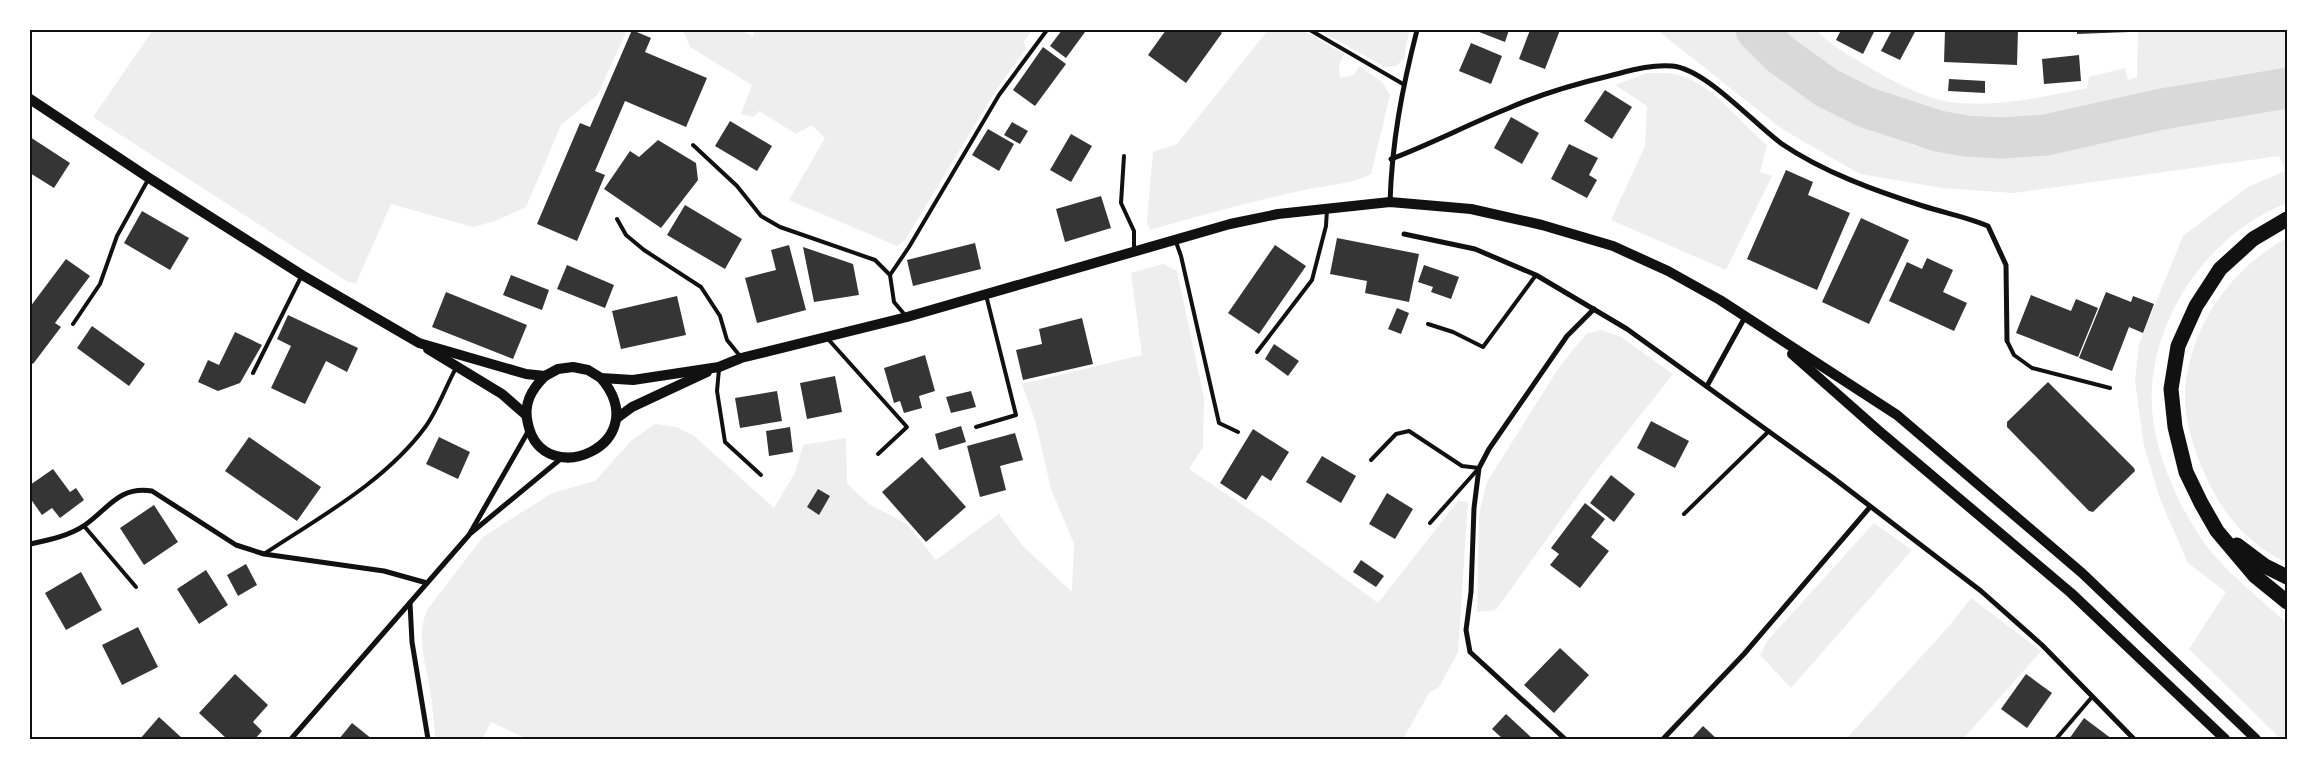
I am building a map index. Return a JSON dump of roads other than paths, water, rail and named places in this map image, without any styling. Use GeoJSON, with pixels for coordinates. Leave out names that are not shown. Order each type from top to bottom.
{"type":"FeatureCollection","features":[{"type":"Feature","properties":{"kind":"highway"},"geometry":{"type":"LineString","coordinates":[[2287,218],[2253,239],[2220,268],[2196,306],[2178,346],[2171,390],[2175,427],[2186,472],[2217,531],[2255,576],[2287,602]]}},
{"type":"Feature","properties":{"kind":"highway"},"geometry":{"type":"LineString","coordinates":[[2217,531],[2265,566],[2287,577]]}},
{"type":"Feature","properties":{"kind":"main road"},"geometry":{"type":"LineString","coordinates":[[30,99],[149,178],[302,275],[502,394],[526,415]]}},
{"type":"Feature","properties":{"kind":"main road"},"geometry":{"type":"LineString","coordinates":[[617,418],[632,407],[741,358],[907,317],[1230,224],[1278,214],[1390,202],[1471,209],[1542,225],[1614,246],[1668,271],[1745,317],[1905,421],[2082,573],[2256,739]]}},
{"type":"Feature","properties":{"kind":"main road"},"geometry":{"type":"LineString","coordinates":[[1769,333],[1878,430],[2071,593],[2225,739]]}},
{"type":"Feature","properties":{"kind":"main road"},"geometry":{"type":"LineString","coordinates":[[419,343],[526,374],[545,376]]}},
{"type":"Feature","properties":{"kind":"main road"},"geometry":{"type":"LineString","coordinates":[[573,367],[588,370],[601,378],[610,389],[616,403],[617,418],[612,432],[598,449],[578,458],[563,457],[549,452],[536,442],[529,430],[526,415],[527,400],[534,386],[545,376],[558,369],[573,367]]}},
{"type":"Feature","properties":{"kind":"main road"},"geometry":{"type":"LineString","coordinates":[[601,378],[633,380],[719,367]]}},
{"type":"Feature","properties":{"kind":"street"},"geometry":{"type":"LineString","coordinates":[[1390,202],[1391,159],[1403,84],[1417,30]]}},
{"type":"Feature","properties":{"kind":"street"},"geometry":{"type":"LineString","coordinates":[[1391,159],[1509,108],[1570,86],[1643,68],[1674,66],[1704,79],[1782,144],[1818,164],[1869,187],[1924,206],[1966,216],[1988,226],[2006,265],[2008,341]]}},
{"type":"Feature","properties":{"kind":"street"},"geometry":{"type":"LineString","coordinates":[[1404,234],[1475,250],[1536,275],[1627,329],[1769,431],[1981,591],[2042,644],[2134,739]]}},
{"type":"Feature","properties":{"kind":"street"},"geometry":{"type":"LineString","coordinates":[[1565,739],[1470,652],[1466,630],[1471,592],[1473,516],[1480,468],[1489,449],[1567,336],[1594,309]]}},
{"type":"Feature","properties":{"kind":"street"},"geometry":{"type":"LineString","coordinates":[[1706,386],[1745,317]]}},
{"type":"Feature","properties":{"kind":"street"},"geometry":{"type":"LineString","coordinates":[[469,535],[529,430]]}},
{"type":"Feature","properties":{"kind":"street"},"geometry":{"type":"LineString","coordinates":[[291,739],[469,535],[563,457]]}},
{"type":"Feature","properties":{"kind":"street"},"geometry":{"type":"LineString","coordinates":[[30,544],[59,538],[84,526],[123,493],[138,488],[152,491],[236,545],[264,554],[384,572],[427,583]]}},
{"type":"Feature","properties":{"kind":"street"},"geometry":{"type":"LineString","coordinates":[[1663,739],[1744,654],[1870,507]]}},
{"type":"Feature","properties":{"kind":"street"},"geometry":{"type":"LineString","coordinates":[[410,603],[412,642],[428,739]]}},
{"type":"Feature","properties":{"kind":"lane"},"geometry":{"type":"LineString","coordinates":[[890,274],[909,248],[1000,95],[1047,30]]}},
{"type":"Feature","properties":{"kind":"lane"},"geometry":{"type":"LineString","coordinates":[[1310,30],[1403,84]]}},
{"type":"Feature","properties":{"kind":"lane"},"geometry":{"type":"LineString","coordinates":[[693,145],[737,186],[761,216],[780,227],[875,260],[890,274],[894,302],[907,317]]}},
{"type":"Feature","properties":{"kind":"lane"},"geometry":{"type":"LineString","coordinates":[[1124,156],[1121,203],[1134,231],[1134,252]]}},
{"type":"Feature","properties":{"kind":"lane"},"geometry":{"type":"LineString","coordinates":[[73,324],[100,284],[117,236],[149,178]]}},
{"type":"Feature","properties":{"kind":"lane"},"geometry":{"type":"LineString","coordinates":[[1257,352],[1312,280],[1326,226],[1327,209]]}},
{"type":"Feature","properties":{"kind":"lane"},"geometry":{"type":"LineString","coordinates":[[617,219],[626,235],[644,250],[701,287],[720,316],[727,340],[741,358]]}},
{"type":"Feature","properties":{"kind":"lane"},"geometry":{"type":"LineString","coordinates":[[1175,240],[1181,256],[1219,423],[1238,432]]}},
{"type":"Feature","properties":{"kind":"lane"},"geometry":{"type":"LineString","coordinates":[[253,373],[302,275]]}},
{"type":"Feature","properties":{"kind":"lane"},"geometry":{"type":"LineString","coordinates":[[1428,324],[1452,332],[1483,347],[1536,275]]}},
{"type":"Feature","properties":{"kind":"lane"},"geometry":{"type":"LineString","coordinates":[[976,427],[1016,415],[986,295]]}},
{"type":"Feature","properties":{"kind":"lane"},"geometry":{"type":"LineString","coordinates":[[826,337],[907,427],[878,454]]}},
{"type":"Feature","properties":{"kind":"lane"},"geometry":{"type":"LineString","coordinates":[[2008,341],[2014,355],[2032,368],[2110,388]]}},
{"type":"Feature","properties":{"kind":"lane"},"geometry":{"type":"LineString","coordinates":[[719,367],[717,391],[725,442],[762,475]]}},
{"type":"Feature","properties":{"kind":"lane"},"geometry":{"type":"LineString","coordinates":[[264,554],[332,509],[389,465],[426,425],[456,368]]}},
{"type":"Feature","properties":{"kind":"lane"},"geometry":{"type":"LineString","coordinates":[[1371,460],[1396,434],[1409,430],[1462,466],[1480,468]]}},
{"type":"Feature","properties":{"kind":"lane"},"geometry":{"type":"LineString","coordinates":[[1684,514],[1769,431]]}},
{"type":"Feature","properties":{"kind":"lane"},"geometry":{"type":"LineString","coordinates":[[1430,523],[1480,468]]}},
{"type":"Feature","properties":{"kind":"lane"},"geometry":{"type":"LineString","coordinates":[[84,526],[136,587]]}},
{"type":"Feature","properties":{"kind":"lane"},"geometry":{"type":"LineString","coordinates":[[2056,739],[2092,697]]}},
{"type":"Feature","properties":{"kind":"waterway"},"geometry":{"type":"LineString","coordinates":[[1756,30],[1781,55],[1827,88],[1865,107],[1938,131],[1966,136],[2001,138],[2046,135],[2162,109],[2287,88]]}}]}
